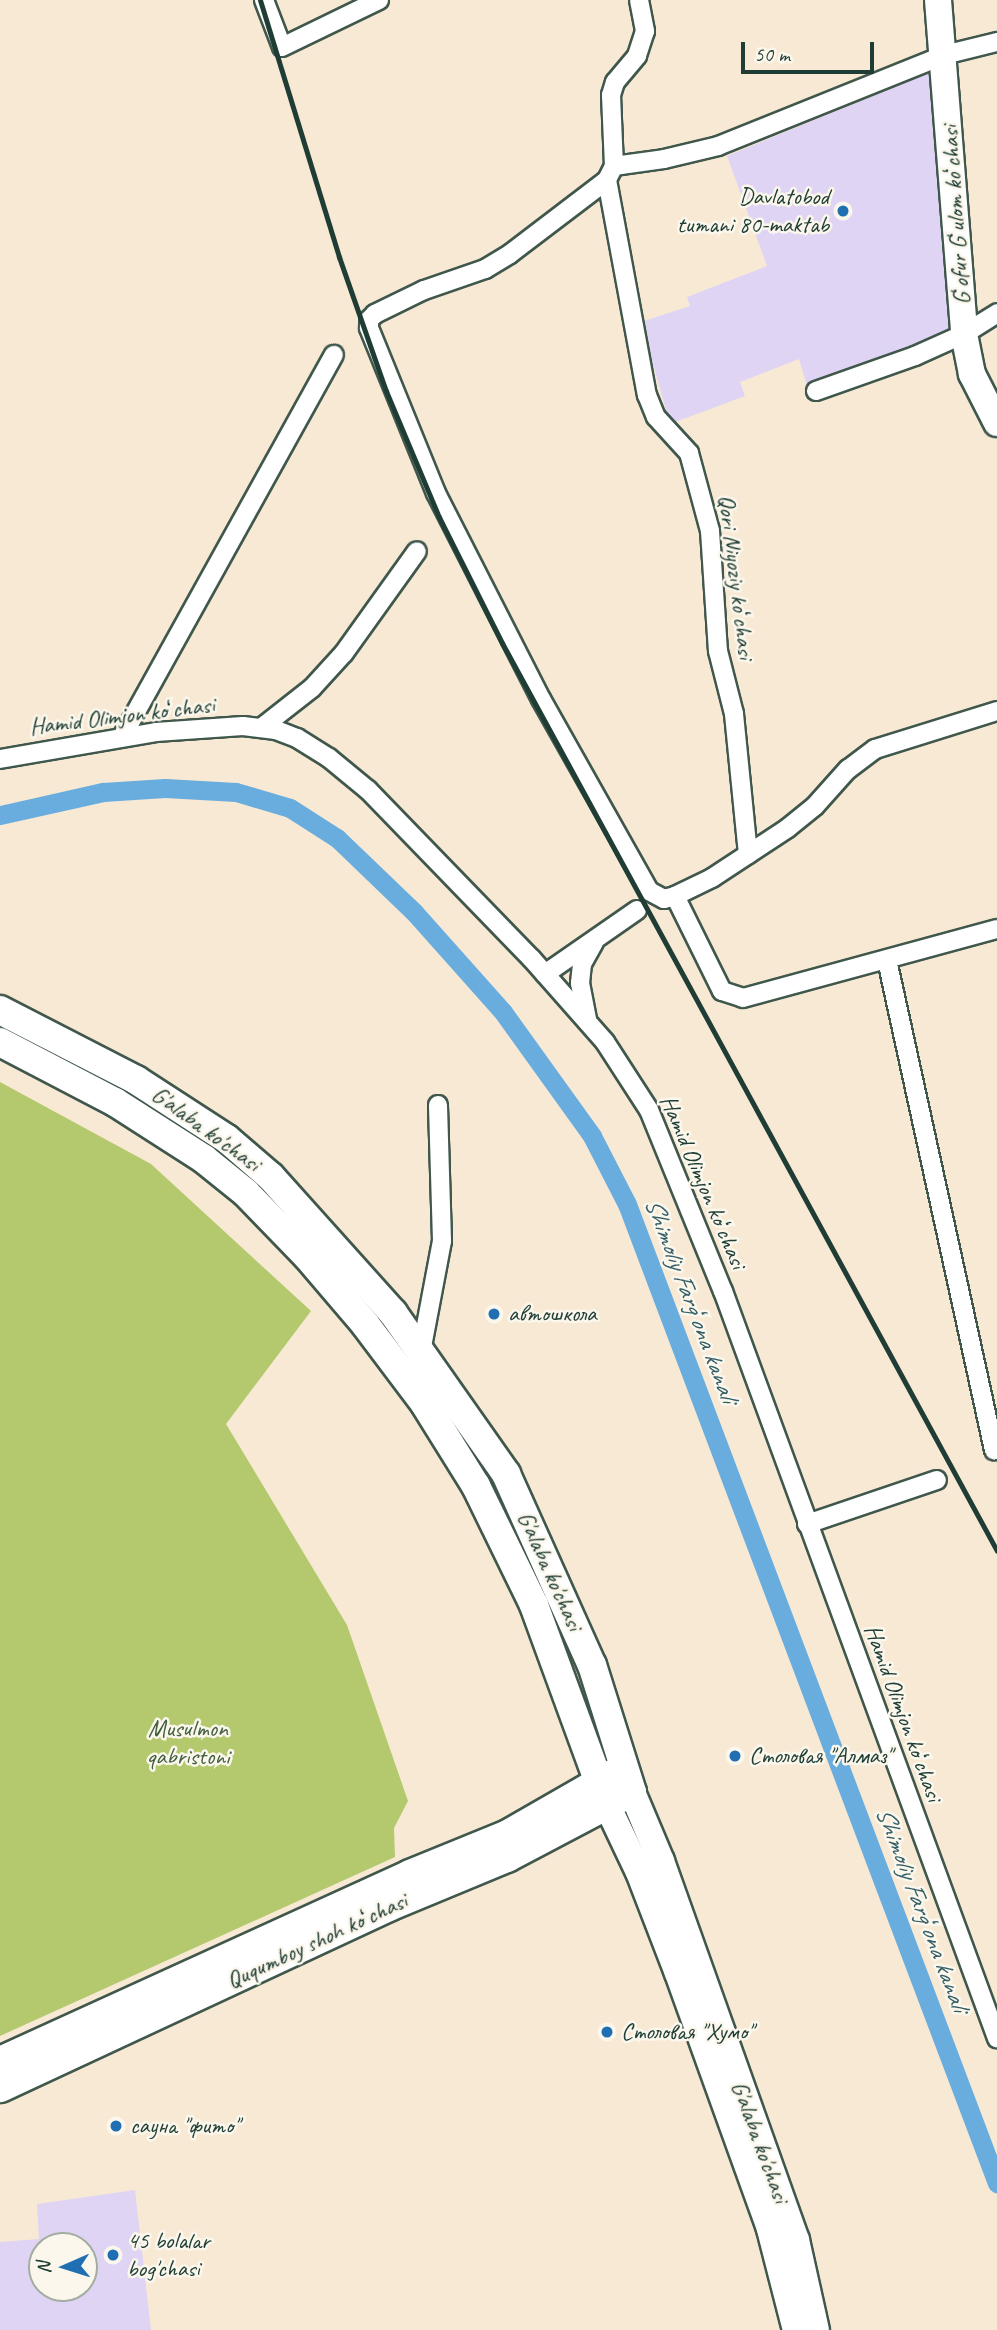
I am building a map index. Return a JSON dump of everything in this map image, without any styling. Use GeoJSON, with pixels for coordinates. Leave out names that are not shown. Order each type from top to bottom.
{"type":"FeatureCollection","features":[{"type":"Feature","properties":{"kind":"main road","name":"Gʻofur Gʻulom koʻchasi"},"geometry":{"type":"LineString","coordinates":[[939,0],[964,334],[972,374],[997,423]]}},
{"type":"Feature","properties":{"kind":"main road","name":"G'alaba ko'chasi"},"geometry":{"type":"LineString","coordinates":[[0,1010],[124,1073],[227,1139],[271,1177],[393,1313],[506,1474],[592,1665],[615,1786]]}},
{"type":"Feature","properties":{"kind":"main road","name":"G'alaba ko'chasi"},"geometry":{"type":"LineString","coordinates":[[0,1041],[94,1090],[204,1158],[255,1202],[307,1256],[365,1324],[425,1404],[476,1486],[534,1605],[615,1786],[661,1861],[750,2142],[796,2330]]}},
{"type":"Feature","properties":{"kind":"main road","name":"Ququmboy shoh koʻchasi"},"geometry":{"type":"LineString","coordinates":[[0,2061],[410,1874],[615,1786]]}},
{"type":"Feature","properties":{"kind":"main road","name":"Ququmboy shoh koʻchasi"},"geometry":{"type":"LineString","coordinates":[[0,2088],[391,1906],[507,1858],[615,1786]]}},
{"type":"Feature","properties":{"kind":"main road","name":"G'alaba ko'chasi"},"geometry":{"type":"LineString","coordinates":[[750,2142],[796,2240],[816,2330]]}},
{"type":"Feature","properties":{"kind":"street"},"geometry":{"type":"LineString","coordinates":[[264,0],[282,47],[379,0]]}},
{"type":"Feature","properties":{"kind":"street","name":"Qori Niyoziy koʻchasi"},"geometry":{"type":"LineString","coordinates":[[639,0],[645,31],[642,46],[615,82],[611,95],[610,173],[647,395],[656,416],[689,453],[710,531],[718,651],[734,714],[748,854]]}},
{"type":"Feature","properties":{"kind":"street"},"geometry":{"type":"LineString","coordinates":[[997,42],[944,55],[718,146],[610,173],[510,254],[485,269],[425,290],[375,314],[369,320],[369,328],[436,493],[541,699],[649,891],[664,899],[712,878],[806,814],[848,769],[875,749],[997,710]]}},
{"type":"Feature","properties":{"kind":"street"},"geometry":{"type":"LineString","coordinates":[[816,391],[915,356],[964,334],[997,313]]}},
{"type":"Feature","properties":{"kind":"street"},"geometry":{"type":"LineString","coordinates":[[122,737],[334,355]]}},
{"type":"Feature","properties":{"kind":"street"},"geometry":{"type":"LineString","coordinates":[[261,728],[312,688],[344,653],[417,551]]}},
{"type":"Feature","properties":{"kind":"street","name":"Hamid Olimjon koʻchasi"},"geometry":{"type":"LineString","coordinates":[[0,759],[156,732],[261,728],[297,738],[329,758],[368,790],[545,974],[605,1042],[649,1110],[723,1291],[997,2038]]}},
{"type":"Feature","properties":{"kind":"street"},"geometry":{"type":"LineString","coordinates":[[675,896],[722,991],[732,997],[743,998],[997,929]]}},
{"type":"Feature","properties":{"kind":"street"},"geometry":{"type":"LineString","coordinates":[[545,974],[637,910]]}},
{"type":"Feature","properties":{"kind":"street"},"geometry":{"type":"LineString","coordinates":[[588,1023],[580,983],[582,964],[595,939]]}},
{"type":"Feature","properties":{"kind":"street"},"geometry":{"type":"LineString","coordinates":[[887,960],[994,1450]]}},
{"type":"Feature","properties":{"kind":"street"},"geometry":{"type":"LineString","coordinates":[[421,1352],[442,1241],[438,1105]]}},
{"type":"Feature","properties":{"kind":"street"},"geometry":{"type":"LineString","coordinates":[[807,1524],[937,1480]]}},
{"type":"Feature","properties":{"kind":"shaded area","name":"Davlatobod tumani 80-maktab"},"geometry":{"type":"Polygon","coordinates":[[[929,73],[950,336],[808,389],[799,359],[740,382],[745,396],[670,424],[641,322],[690,306],[687,297],[767,266],[727,156],[929,73]]]}},
{"type":"Feature","properties":{"kind":"shaded area","name":"45 bolalar bog'chasi"},"geometry":{"type":"Polygon","coordinates":[[[135,2190],[151,2330],[0,2330],[0,2242],[28,2240],[28,2302],[98,2302],[98,2232],[39,2232],[37,2204],[135,2190]]]}},
{"type":"Feature","properties":{"kind":"green space","name":"Musulmon qabristoni"},"geometry":{"type":"Polygon","coordinates":[[[0,1082],[151,1164],[311,1311],[226,1424],[347,1625],[408,1801],[394,1828],[395,1857],[0,2036],[0,1082]]]}},
{"type":"Feature","properties":{"kind":"waterway","name":"Shimoliy Fargʻona kanali"},"geometry":{"type":"LineString","coordinates":[[0,815],[103,792],[165,788],[236,792],[290,808],[337,838],[414,912],[503,1012],[592,1136],[627,1204],[997,2183]]}},
{"type":"Feature","properties":{"kind":"railway"},"geometry":{"type":"LineString","coordinates":[[260,0],[339,257],[386,391],[439,517],[502,643],[997,1551]]}},
{"type":"Feature","properties":{"kind":"place","name":"Davlatobod tumani 80-maktab"},"geometry":{"type":"Point","coordinates":[843,211]}},
{"type":"Feature","properties":{"kind":"place","name":"автошкола"},"geometry":{"type":"Point","coordinates":[494,1314]}},
{"type":"Feature","properties":{"kind":"place","name":"Столовая \"Алмаз\""},"geometry":{"type":"Point","coordinates":[735,1756]}},
{"type":"Feature","properties":{"kind":"place","name":"Столовая \"Хумо\""},"geometry":{"type":"Point","coordinates":[607,2032]}},
{"type":"Feature","properties":{"kind":"place","name":"сауна \"фито\""},"geometry":{"type":"Point","coordinates":[116,2126]}},
{"type":"Feature","properties":{"kind":"place","name":"45 bolalar bog'chasi"},"geometry":{"type":"Point","coordinates":[113,2255]}}]}
